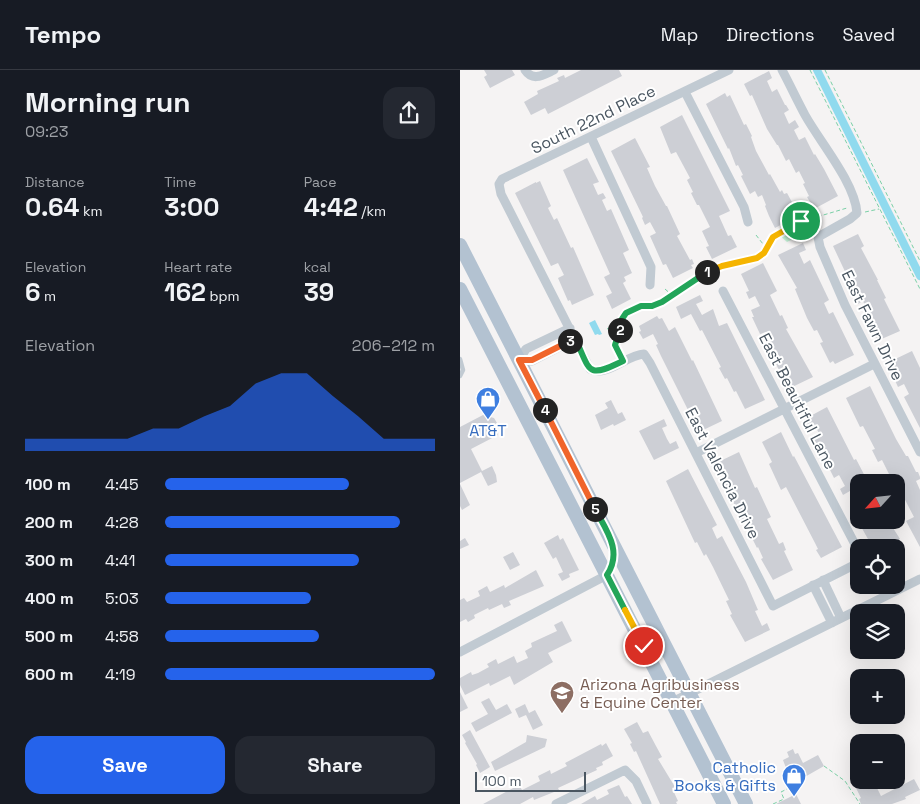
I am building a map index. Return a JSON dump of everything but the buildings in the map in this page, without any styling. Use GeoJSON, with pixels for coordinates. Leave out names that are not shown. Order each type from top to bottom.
{"type":"FeatureCollection","features":[{"type":"Feature","properties":{"kind":"main road"},"geometry":{"type":"LineString","coordinates":[[460,245],[746,804]]}},
{"type":"Feature","properties":{"kind":"main road"},"geometry":{"type":"LineString","coordinates":[[460,289],[724,804]]}},
{"type":"Feature","properties":{"kind":"main road"},"geometry":{"type":"LineString","coordinates":[[501,369],[519,360]]}},
{"type":"Feature","properties":{"kind":"main road"},"geometry":{"type":"LineString","coordinates":[[559,481],[577,472]]}},
{"type":"Feature","properties":{"kind":"main road"},"geometry":{"type":"LineString","coordinates":[[607,575],[612,566],[614,546]]}},
{"type":"Feature","properties":{"kind":"main road"},"geometry":{"type":"LineString","coordinates":[[607,575],[622,582],[648,628],[666,646]]}},
{"type":"Feature","properties":{"kind":"street"},"geometry":{"type":"LineString","coordinates":[[525,70],[526,73],[534,77],[554,70]]}},
{"type":"Feature","properties":{"kind":"street","name":"South 22nd Place"},"geometry":{"type":"LineString","coordinates":[[570,328],[501,194],[499,184],[502,179],[730,70]]}},
{"type":"Feature","properties":{"kind":"street"},"geometry":{"type":"LineString","coordinates":[[782,70],[805,115],[841,173],[857,204],[857,214]]}},
{"type":"Feature","properties":{"kind":"street"},"geometry":{"type":"LineString","coordinates":[[685,92],[744,208],[748,222]]}},
{"type":"Feature","properties":{"kind":"street"},"geometry":{"type":"LineString","coordinates":[[591,137],[651,267],[650,285]]}},
{"type":"Feature","properties":{"kind":"street","name":"East Fawn Drive"},"geometry":{"type":"LineString","coordinates":[[857,214],[818,237],[820,247],[845,305],[920,452]]}},
{"type":"Feature","properties":{"kind":"street","name":"East Beautiful Lane"},"geometry":{"type":"LineString","coordinates":[[724,291],[852,539]]}},
{"type":"Feature","properties":{"kind":"street"},"geometry":{"type":"LineString","coordinates":[[519,360],[526,349],[557,336],[570,328],[590,369],[596,372],[603,371],[623,361]]}},
{"type":"Feature","properties":{"kind":"street"},"geometry":{"type":"LineString","coordinates":[[519,360],[532,360],[575,338]]}},
{"type":"Feature","properties":{"kind":"street","name":"East Valencia Drive"},"geometry":{"type":"LineString","coordinates":[[623,361],[636,354],[644,354],[650,363],[773,606],[813,585]]}},
{"type":"Feature","properties":{"kind":"street"},"geometry":{"type":"LineString","coordinates":[[696,453],[874,364]]}},
{"type":"Feature","properties":{"kind":"street"},"geometry":{"type":"LineString","coordinates":[[832,622],[813,585],[850,567]]}},
{"type":"Feature","properties":{"kind":"street"},"geometry":{"type":"LineString","coordinates":[[460,652],[607,575]]}},
{"type":"Feature","properties":{"kind":"street"},"geometry":{"type":"LineString","coordinates":[[672,702],[920,579]]}},
{"type":"Feature","properties":{"kind":"street"},"geometry":{"type":"LineString","coordinates":[[822,580],[841,618]]}},
{"type":"Feature","properties":{"kind":"street"},"geometry":{"type":"LineString","coordinates":[[562,803],[626,770],[636,781],[648,804]]}},
{"type":"Feature","properties":{"kind":"lane"},"geometry":{"type":"LineString","coordinates":[[544,340],[550,351]]}},
{"type":"Feature","properties":{"kind":"lane"},"geometry":{"type":"LineString","coordinates":[[460,359],[463,370],[460,376]]}},
{"type":"Feature","properties":{"kind":"path"},"geometry":{"type":"LineString","coordinates":[[810,70],[920,288]]}},
{"type":"Feature","properties":{"kind":"path"},"geometry":{"type":"LineString","coordinates":[[825,70],[920,261]]}},
{"type":"Feature","properties":{"kind":"path"},"geometry":{"type":"LineString","coordinates":[[623,361],[615,345],[619,336],[622,319],[626,313],[641,306],[652,306],[662,302],[714,269],[757,258],[764,253],[773,237],[801,221],[808,219],[816,221],[820,216],[825,216],[843,208],[857,214],[879,209]]}},
{"type":"Feature","properties":{"kind":"path"},"geometry":{"type":"LineString","coordinates":[[801,221],[821,226]]}},
{"type":"Feature","properties":{"kind":"path"},"geometry":{"type":"LineString","coordinates":[[756,235],[763,244],[768,245]]}},
{"type":"Feature","properties":{"kind":"path"},"geometry":{"type":"LineString","coordinates":[[714,269],[719,276]]}},
{"type":"Feature","properties":{"kind":"path"},"geometry":{"type":"LineString","coordinates":[[665,289],[673,296]]}},
{"type":"Feature","properties":{"kind":"path"},"geometry":{"type":"LineString","coordinates":[[607,329],[610,327],[620,328]]}},
{"type":"Feature","properties":{"kind":"path"},"geometry":{"type":"LineString","coordinates":[[824,766],[845,781],[860,804]]}},
{"type":"Feature","properties":{"kind":"path"},"geometry":{"type":"LineString","coordinates":[[773,804],[784,799],[781,792],[787,789]]}},
{"type":"Feature","properties":{"kind":"green space"},"geometry":{"type":"Polygon","coordinates":[[[792,227],[797,237],[787,242],[778,234],[792,227]]]}},
{"type":"Feature","properties":{"kind":"water"},"geometry":{"type":"Polygon","coordinates":[[[595,320],[602,334],[595,335],[589,323],[595,320]]]}},
{"type":"Feature","properties":{"kind":"waterway"},"geometry":{"type":"LineString","coordinates":[[817,70],[920,276]]}},
{"type":"Feature","properties":{"kind":"place","name":"AT&T"},"geometry":{"type":"Point","coordinates":[488,420]}},
{"type":"Feature","properties":{"kind":"place","name":"Arizona Agribusiness & Equine Center"},"geometry":{"type":"Point","coordinates":[562,714]}},
{"type":"Feature","properties":{"kind":"place","name":"Catholic Books & Gifts"},"geometry":{"type":"Point","coordinates":[794,797]}},
{"type":"Feature","properties":{"kind":"route"},"geometry":{"type":"LineString","coordinates":[[644,646],[607,575],[611,570],[613,562],[614,546],[519,360],[532,360],[575,338],[590,369],[596,372],[603,371],[623,361],[615,342],[619,336],[622,319],[626,313],[641,306],[652,306],[662,302],[708,271],[757,258],[764,253],[773,237],[801,221]]}}]}
